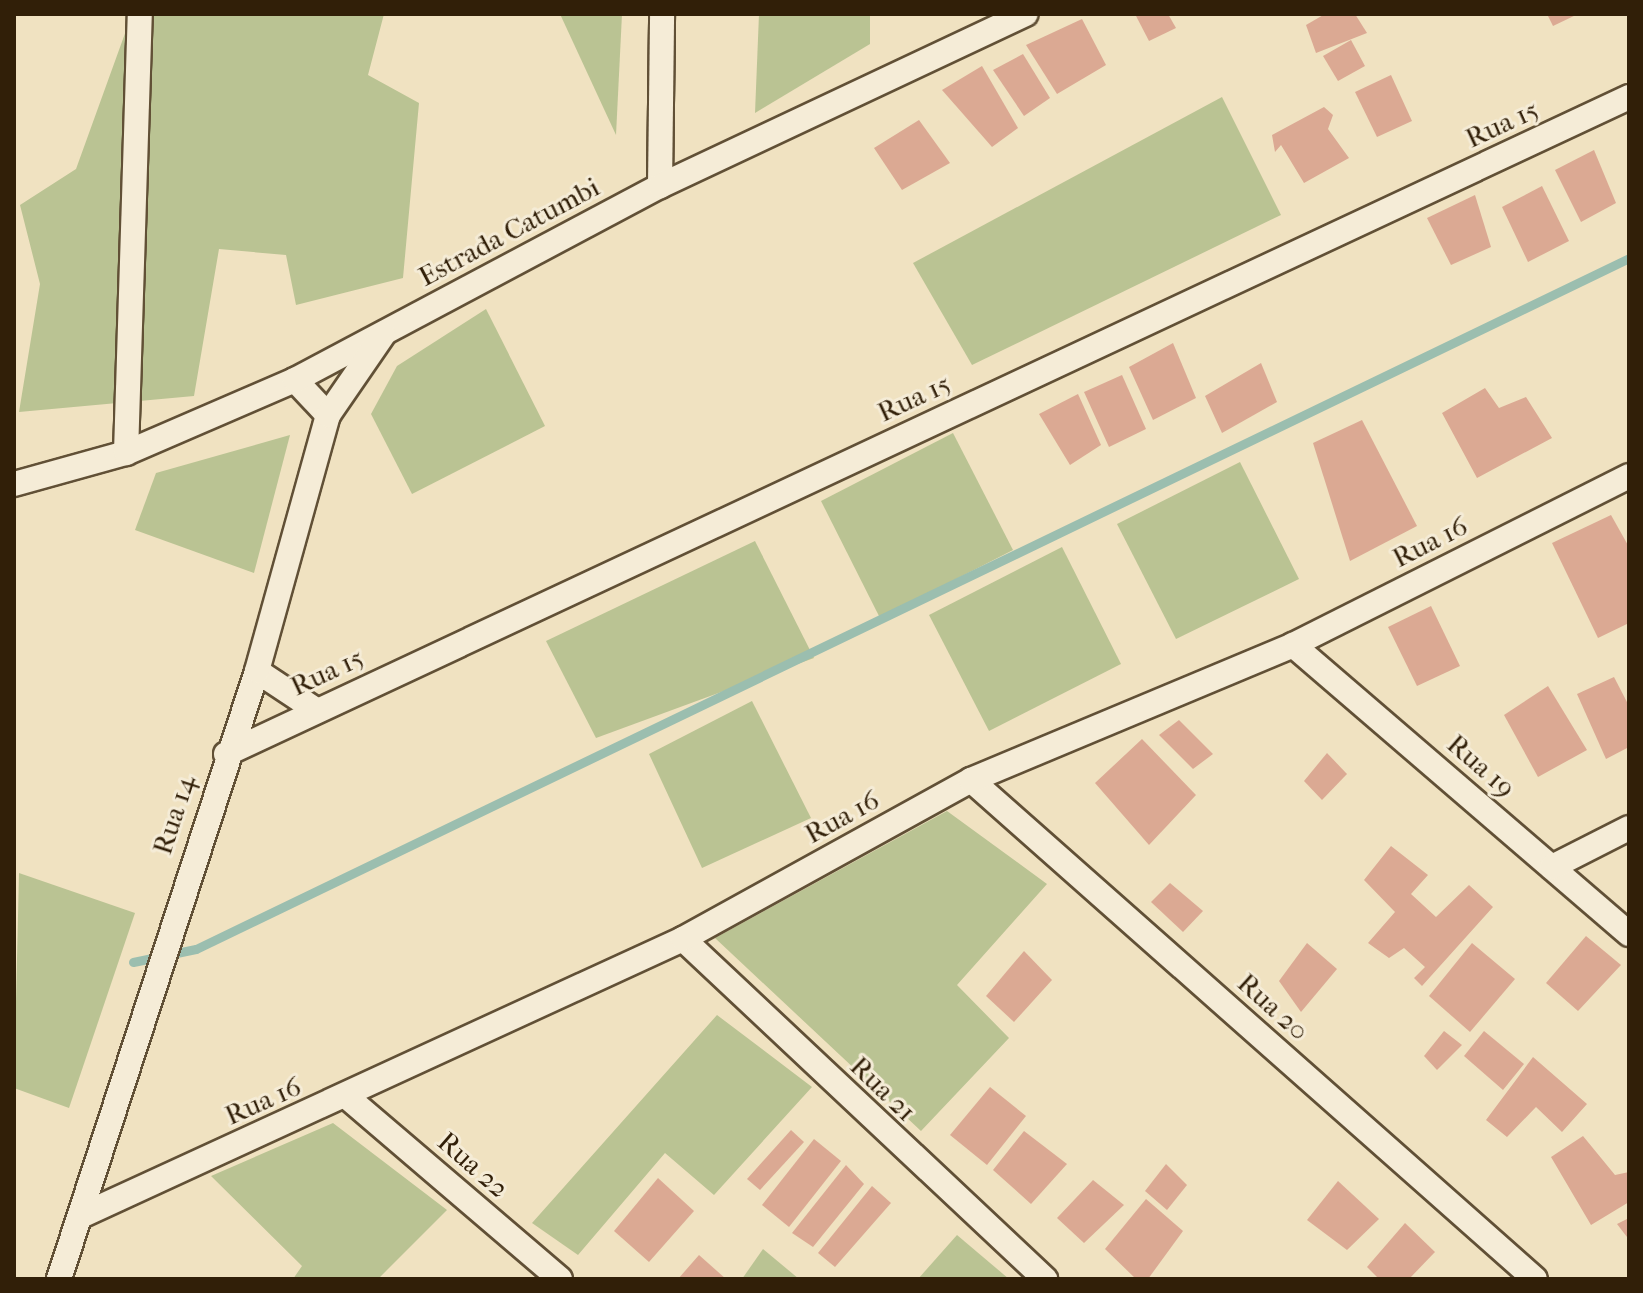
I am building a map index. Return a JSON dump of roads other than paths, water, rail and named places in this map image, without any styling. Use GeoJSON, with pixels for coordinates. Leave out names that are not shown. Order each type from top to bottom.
{"type":"FeatureCollection","features":[{"type":"Feature","properties":{"kind":"street"},"geometry":{"type":"LineString","coordinates":[[126,453],[140,14]]}},
{"type":"Feature","properties":{"kind":"street"},"geometry":{"type":"LineString","coordinates":[[660,186],[662,14]]}},
{"type":"Feature","properties":{"kind":"street","name":"Estrada Catumbi"},"geometry":{"type":"LineString","coordinates":[[14,484],[126,453],[295,380],[660,186],[1026,14]]}},
{"type":"Feature","properties":{"kind":"street","name":"Rua 15"},"geometry":{"type":"LineString","coordinates":[[226,754],[1629,97]]}},
{"type":"Feature","properties":{"kind":"street","name":"Rua 14"},"geometry":{"type":"LineString","coordinates":[[62,1277],[85,1214],[226,754],[257,671],[328,415],[386,330]]}},
{"type":"Feature","properties":{"kind":"street"},"geometry":{"type":"LineString","coordinates":[[295,380],[328,415]]}},
{"type":"Feature","properties":{"kind":"street","name":"Rua 16"},"geometry":{"type":"LineString","coordinates":[[85,1214],[347,1097],[683,939],[971,780],[1293,645],[1629,476]]}},
{"type":"Feature","properties":{"kind":"street","name":"Rua 19"},"geometry":{"type":"LineString","coordinates":[[1293,645],[1629,934]]}},
{"type":"Feature","properties":{"kind":"street"},"geometry":{"type":"LineString","coordinates":[[257,671],[316,710]]}},
{"type":"Feature","properties":{"kind":"street","name":"Rua 20"},"geometry":{"type":"LineString","coordinates":[[971,780],[1535,1279]]}},
{"type":"Feature","properties":{"kind":"street"},"geometry":{"type":"LineString","coordinates":[[1552,867],[1629,828]]}},
{"type":"Feature","properties":{"kind":"street","name":"Rua 21"},"geometry":{"type":"LineString","coordinates":[[683,939],[1045,1279]]}},
{"type":"Feature","properties":{"kind":"street","name":"Rua 22"},"geometry":{"type":"LineString","coordinates":[[347,1097],[560,1279]]}},
{"type":"Feature","properties":{"kind":"waterway"},"geometry":{"type":"LineString","coordinates":[[133,962],[196,949],[1629,258]]}}]}
